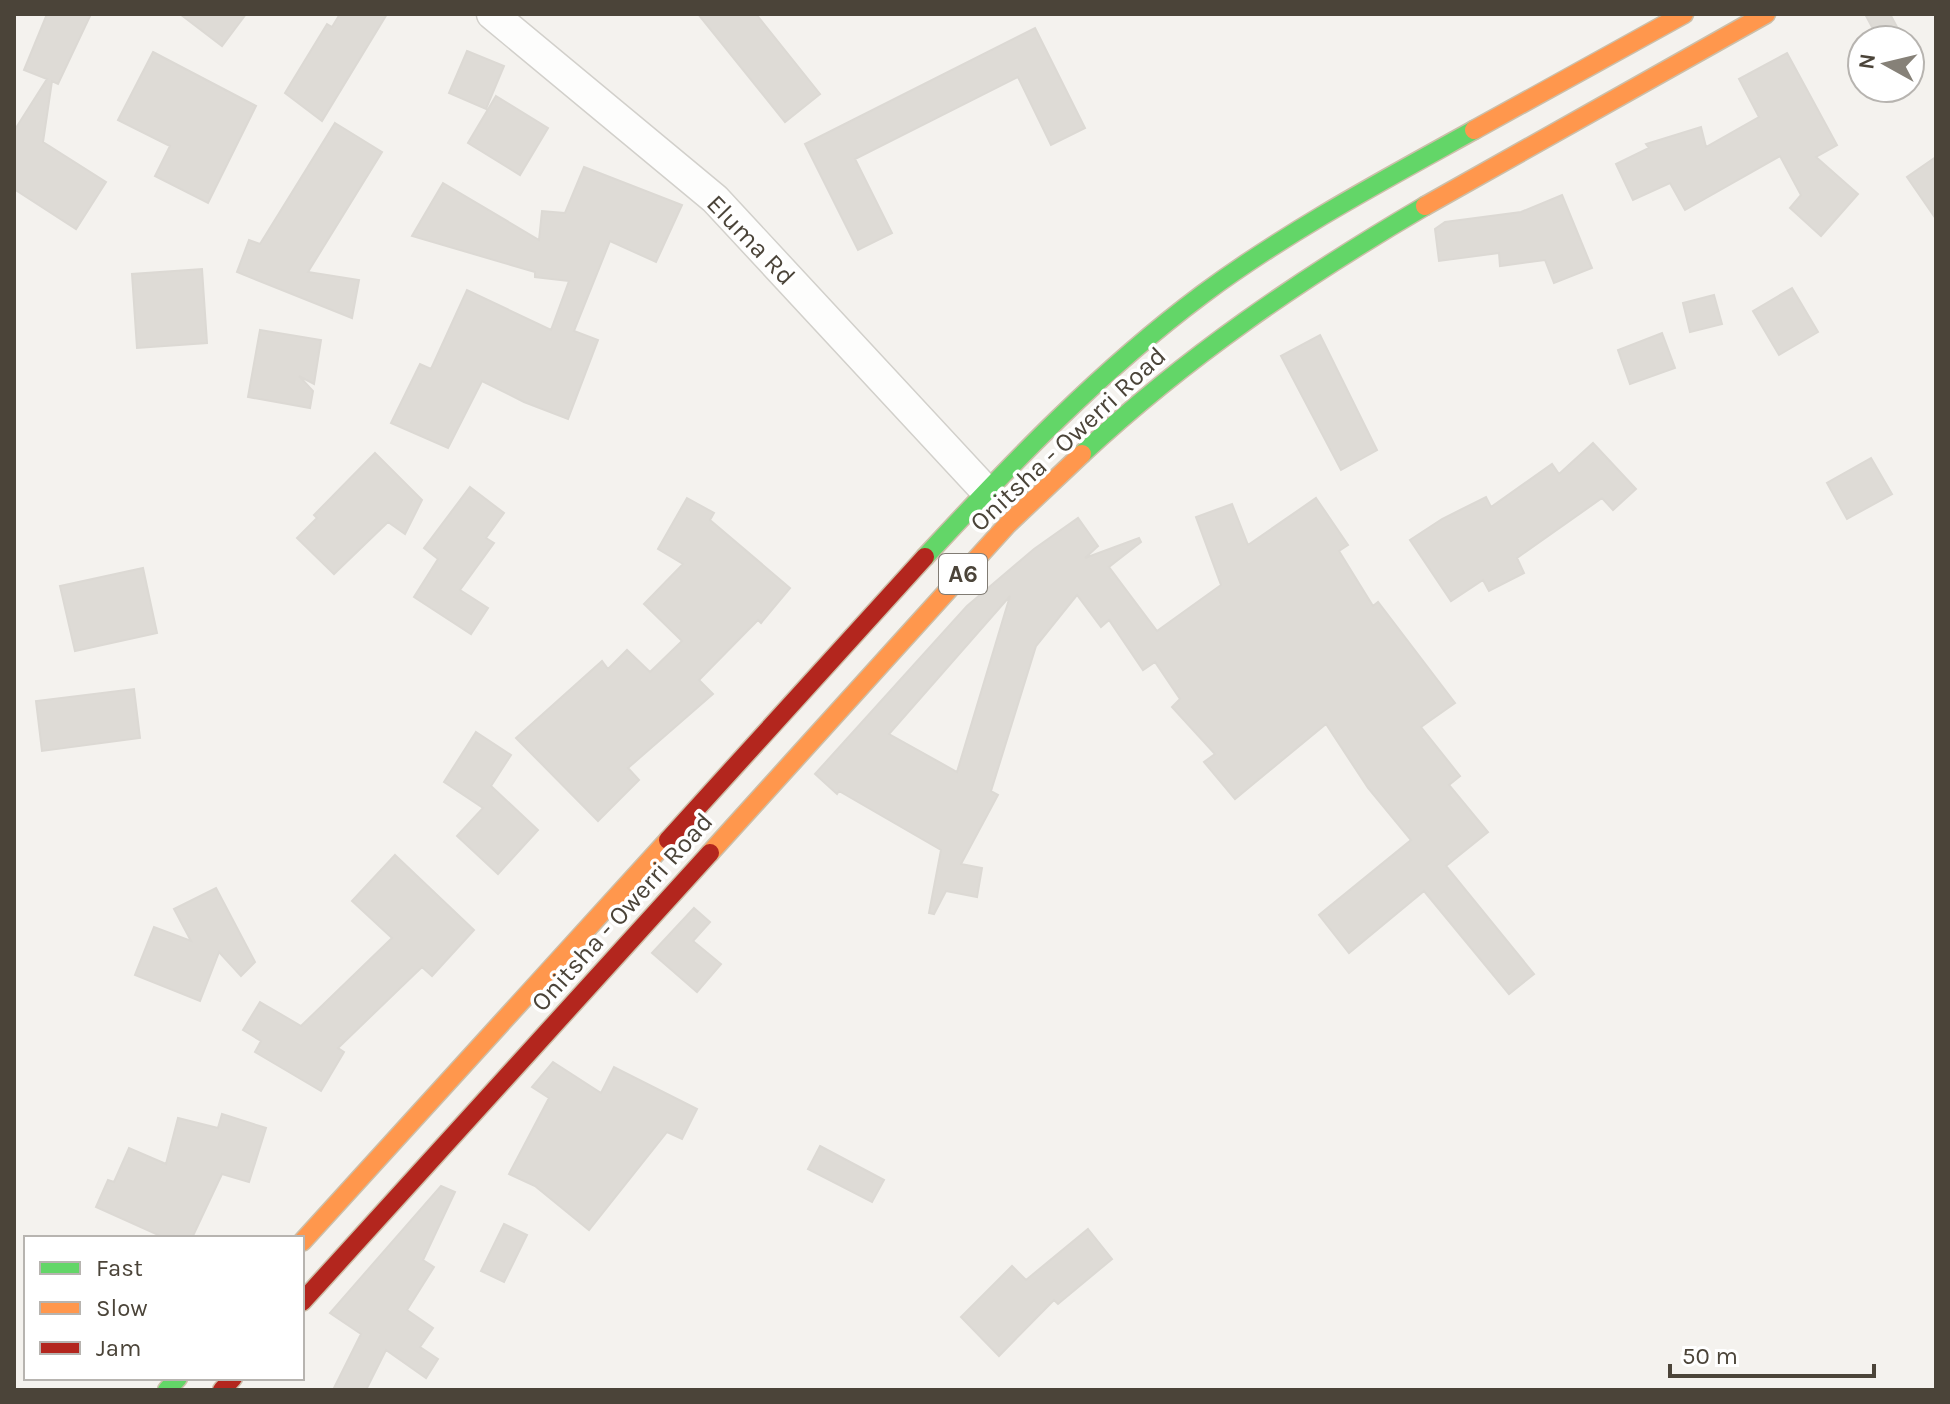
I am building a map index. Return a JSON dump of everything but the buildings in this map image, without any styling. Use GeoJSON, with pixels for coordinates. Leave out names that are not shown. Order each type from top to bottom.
{"type":"FeatureCollection","features":[{"type":"Feature","properties":{"kind":"highway","name":"Onitsha - Owerri Road"},"geometry":{"type":"LineString","coordinates":[[304,1240],[986,491],[1098,382],[1203,294],[1335,207],[1684,14]]}},
{"type":"Feature","properties":{"kind":"highway","name":"Onitsha - Owerri Road"},"geometry":{"type":"LineString","coordinates":[[304,1300],[1008,524],[1117,423],[1211,345],[1353,247],[1766,14]]}},
{"type":"Feature","properties":{"kind":"street","name":"Eluma Rd"},"geometry":{"type":"LineString","coordinates":[[492,14],[715,199],[986,491]]}},
{"type":"Feature","properties":{"kind":"traffic: fast"},"geometry":{"type":"LineString","coordinates":[[925,557],[1058,419],[1165,323],[1235,271],[1302,228],[1474,130]]}},
{"type":"Feature","properties":{"kind":"traffic: fast"},"geometry":{"type":"LineString","coordinates":[[1082,454],[1162,384],[1246,321],[1334,261],[1425,206]]}},
{"type":"Feature","properties":{"kind":"traffic: fast"},"geometry":{"type":"LineString","coordinates":[[167,1390],[176,1380]]}},
{"type":"Feature","properties":{"kind":"traffic: slow"},"geometry":{"type":"LineString","coordinates":[[1474,130],[1684,14]]}},
{"type":"Feature","properties":{"kind":"traffic: slow"},"geometry":{"type":"LineString","coordinates":[[1425,206],[1766,14]]}},
{"type":"Feature","properties":{"kind":"traffic: slow"},"geometry":{"type":"LineString","coordinates":[[710,853],[1008,524],[1082,454]]}},
{"type":"Feature","properties":{"kind":"traffic: slow"},"geometry":{"type":"LineString","coordinates":[[304,1240],[668,840]]}},
{"type":"Feature","properties":{"kind":"traffic: jam"},"geometry":{"type":"LineString","coordinates":[[668,840],[925,557]]}},
{"type":"Feature","properties":{"kind":"traffic: jam"},"geometry":{"type":"LineString","coordinates":[[304,1300],[710,853]]}},
{"type":"Feature","properties":{"kind":"traffic: jam"},"geometry":{"type":"LineString","coordinates":[[222,1390],[231,1380]]}}]}
